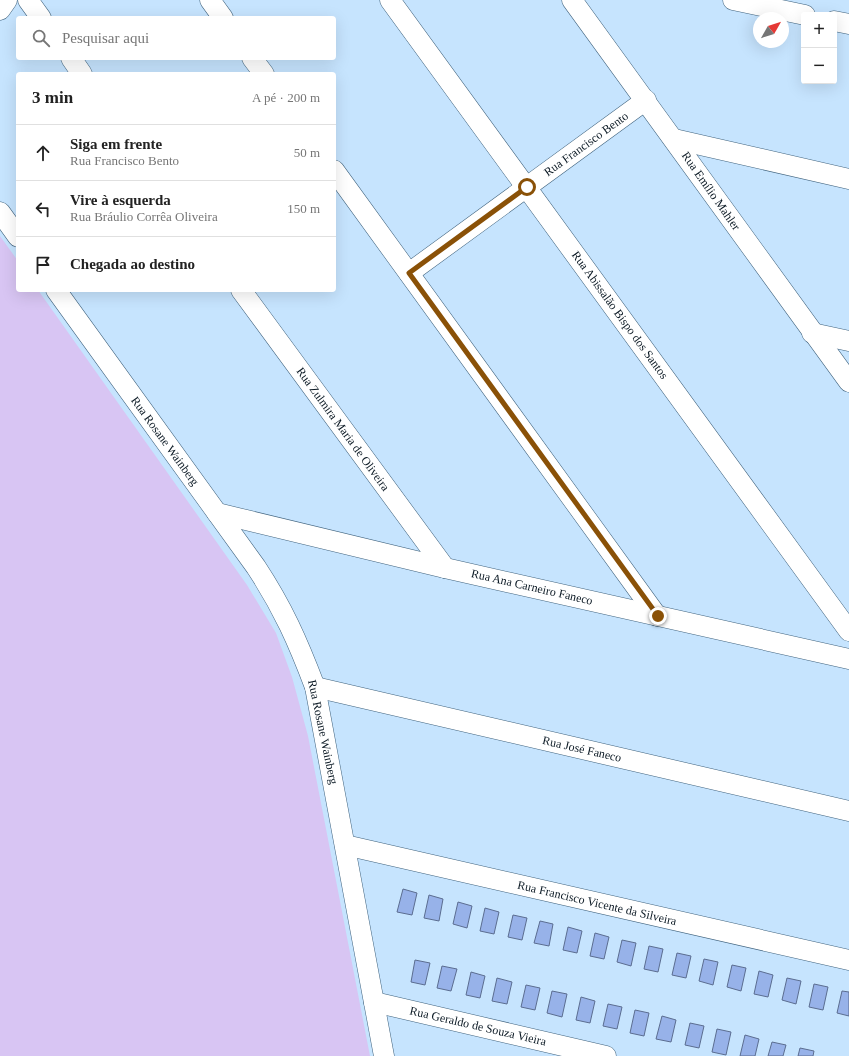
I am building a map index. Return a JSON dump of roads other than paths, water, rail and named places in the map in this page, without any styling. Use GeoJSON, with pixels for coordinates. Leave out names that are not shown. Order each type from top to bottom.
{"type":"FeatureCollection","features":[{"type":"Feature","properties":{"kind":"street"},"geometry":{"type":"LineString","coordinates":[[0,10],[7,0]]}},
{"type":"Feature","properties":{"kind":"street"},"geometry":{"type":"LineString","coordinates":[[28,0],[40,16]]}},
{"type":"Feature","properties":{"kind":"street"},"geometry":{"type":"LineString","coordinates":[[210,0],[222,16]]}},
{"type":"Feature","properties":{"kind":"street","name":"Rua Abissalão Bispo dos Santos"},"geometry":{"type":"LineString","coordinates":[[390,0],[849,631]]}},
{"type":"Feature","properties":{"kind":"street","name":"Rua Emílio Mahler"},"geometry":{"type":"LineString","coordinates":[[572,0],[646,100],[812,333],[849,382]]}},
{"type":"Feature","properties":{"kind":"street"},"geometry":{"type":"LineString","coordinates":[[733,0],[801,14]]}},
{"type":"Feature","properties":{"kind":"street"},"geometry":{"type":"LineString","coordinates":[[837,22],[849,24]]}},
{"type":"Feature","properties":{"kind":"street"},"geometry":{"type":"LineString","coordinates":[[72,60],[81,72]]}},
{"type":"Feature","properties":{"kind":"street"},"geometry":{"type":"LineString","coordinates":[[254,60],[262,72]]}},
{"type":"Feature","properties":{"kind":"street","name":"Rua Francisco Bento"},"geometry":{"type":"LineString","coordinates":[[409,273],[646,100]]}},
{"type":"Feature","properties":{"kind":"street"},"geometry":{"type":"LineString","coordinates":[[674,139],[849,179]]}},
{"type":"Feature","properties":{"kind":"street"},"geometry":{"type":"LineString","coordinates":[[336,173],[658,616]]}},
{"type":"Feature","properties":{"kind":"street"},"geometry":{"type":"LineString","coordinates":[[0,212],[16,234]]}},
{"type":"Feature","properties":{"kind":"street","name":"Rua Rosane Wainberg"},"geometry":{"type":"LineString","coordinates":[[57,292],[256,567],[278,601],[296,636],[315,687],[384,1056]]}},
{"type":"Feature","properties":{"kind":"street","name":"Rua Zulmira Maria de Oliveira"},"geometry":{"type":"LineString","coordinates":[[242,292],[445,568]]}},
{"type":"Feature","properties":{"kind":"street"},"geometry":{"type":"LineString","coordinates":[[812,333],[849,341]]}},
{"type":"Feature","properties":{"kind":"street","name":"Rua Ana Carneiro Faneco"},"geometry":{"type":"LineString","coordinates":[[217,513],[445,568],[849,659]]}},
{"type":"Feature","properties":{"kind":"street","name":"Rua José Faneco"},"geometry":{"type":"LineString","coordinates":[[315,687],[849,811]]}},
{"type":"Feature","properties":{"kind":"street","name":"Rua Francisco Vicente da Silveira"},"geometry":{"type":"LineString","coordinates":[[345,845],[849,960]]}},
{"type":"Feature","properties":{"kind":"street","name":"Rua Geraldo de Souza Vieira"},"geometry":{"type":"LineString","coordinates":[[374,1002],[606,1056]]}}]}
